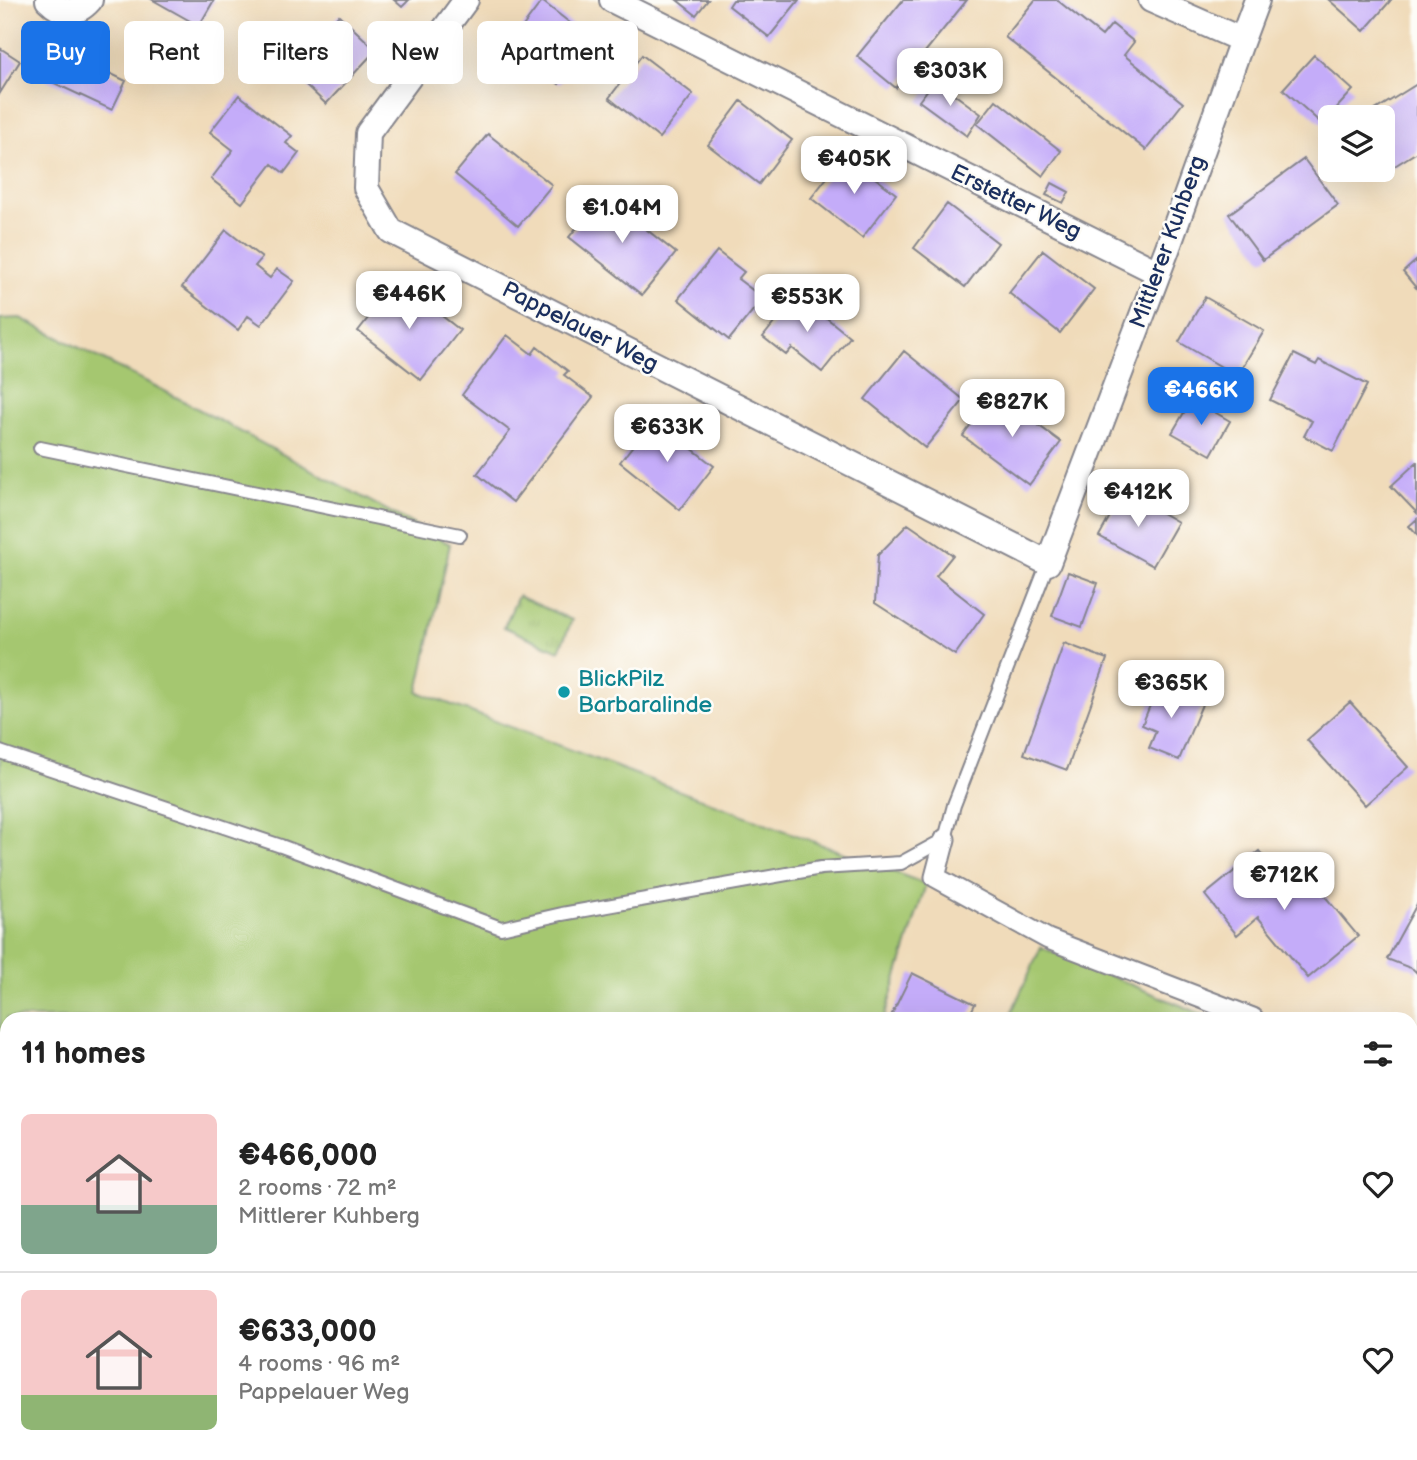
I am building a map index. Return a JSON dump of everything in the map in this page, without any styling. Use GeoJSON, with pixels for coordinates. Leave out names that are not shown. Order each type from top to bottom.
{"type":"FeatureCollection","features":[{"type":"Feature","properties":{"kind":"street"},"geometry":{"type":"LineString","coordinates":[[48,0],[69,12],[81,9],[90,0]]}},
{"type":"Feature","properties":{"kind":"street","name":"Pappelauer Weg"},"geometry":{"type":"LineString","coordinates":[[466,0],[368,133],[366,188],[391,231],[1048,563]]}},
{"type":"Feature","properties":{"kind":"street","name":"Erstetter Weg"},"geometry":{"type":"LineString","coordinates":[[612,0],[1157,272]]}},
{"type":"Feature","properties":{"kind":"street"},"geometry":{"type":"LineString","coordinates":[[1151,0],[1242,40]]}},
{"type":"Feature","properties":{"kind":"street","name":"Mittlerer Kuhberg"},"geometry":{"type":"LineString","coordinates":[[1048,563],[1168,247],[1257,0]]}},
{"type":"Feature","properties":{"kind":"street"},"geometry":{"type":"LineString","coordinates":[[945,839],[935,877],[1048,939],[1237,1012]]}},
{"type":"Feature","properties":{"kind":"lane"},"geometry":{"type":"LineString","coordinates":[[40,448],[460,535]]}},
{"type":"Feature","properties":{"kind":"lane"},"geometry":{"type":"LineString","coordinates":[[0,752],[281,846],[501,928],[562,914],[821,868],[901,863],[945,839],[954,805],[1048,563]]}},
{"type":"Feature","properties":{"kind":"green space"},"geometry":{"type":"Polygon","coordinates":[[[20,318],[157,387],[450,544],[418,692],[926,884],[886,1012],[0,1012],[0,319],[20,318]]]}},
{"type":"Feature","properties":{"kind":"green space"},"geometry":{"type":"Polygon","coordinates":[[[518,596],[572,620],[559,651],[504,627],[518,596]]]}},
{"type":"Feature","properties":{"kind":"green space"},"geometry":{"type":"Polygon","coordinates":[[[1041,947],[1197,1012],[1012,1012],[1041,947]]]}},
{"type":"Feature","properties":{"kind":"building"},"geometry":{"type":"Polygon","coordinates":[[[153,0],[214,0],[202,21],[190,21],[153,0]]]}},
{"type":"Feature","properties":{"kind":"building"},"geometry":{"type":"Polygon","coordinates":[[[394,0],[409,0],[402,7],[394,0]]]}},
{"type":"Feature","properties":{"kind":"building"},"geometry":{"type":"Polygon","coordinates":[[[677,0],[708,0],[696,15],[677,0]]]}},
{"type":"Feature","properties":{"kind":"building"},"geometry":{"type":"Polygon","coordinates":[[[733,0],[799,0],[769,37],[729,6],[733,0]]]}},
{"type":"Feature","properties":{"kind":"building"},"geometry":{"type":"Polygon","coordinates":[[[903,0],[967,0],[896,88],[857,56],[903,0]]]}},
{"type":"Feature","properties":{"kind":"building"},"geometry":{"type":"Polygon","coordinates":[[[1035,0],[1057,0],[1102,36],[1112,24],[1134,42],[1124,55],[1183,103],[1146,150],[1005,37],[1035,0]]]}},
{"type":"Feature","properties":{"kind":"building"},"geometry":{"type":"Polygon","coordinates":[[[1329,0],[1391,0],[1364,31],[1329,0]]]}},
{"type":"Feature","properties":{"kind":"building"},"geometry":{"type":"Polygon","coordinates":[[[542,1],[568,21],[527,21],[542,1]]]}},
{"type":"Feature","properties":{"kind":"building"},"geometry":{"type":"Polygon","coordinates":[[[339,15],[345,21],[333,21],[339,15]]]}},
{"type":"Feature","properties":{"kind":"building"},"geometry":{"type":"Polygon","coordinates":[[[353,28],[367,41],[367,60],[353,75],[353,28]]]}},
{"type":"Feature","properties":{"kind":"building"},"geometry":{"type":"Polygon","coordinates":[[[0,48],[20,61],[0,93],[0,48]]]}},
{"type":"Feature","properties":{"kind":"building"},"geometry":{"type":"Polygon","coordinates":[[[642,55],[693,94],[659,138],[609,98],[620,84],[638,84],[638,60],[642,55]]]}},
{"type":"Feature","properties":{"kind":"building"},"geometry":{"type":"Polygon","coordinates":[[[1314,55],[1353,90],[1339,105],[1318,105],[1318,120],[1283,89],[1314,55]]]}},
{"type":"Feature","properties":{"kind":"building"},"geometry":{"type":"Polygon","coordinates":[[[110,73],[124,80],[125,84],[112,110],[56,84],[110,84],[110,73]]]}},
{"type":"Feature","properties":{"kind":"building"},"geometry":{"type":"Polygon","coordinates":[[[935,80],[981,114],[967,136],[919,101],[935,80]]]}},
{"type":"Feature","properties":{"kind":"building"},"geometry":{"type":"Polygon","coordinates":[[[305,84],[345,84],[326,104],[305,84]]]}},
{"type":"Feature","properties":{"kind":"building"},"geometry":{"type":"Polygon","coordinates":[[[1417,84],[1417,152],[1395,166],[1395,105],[1383,105],[1417,84]]]}},
{"type":"Feature","properties":{"kind":"building"},"geometry":{"type":"Polygon","coordinates":[[[239,95],[292,136],[286,143],[299,153],[284,173],[272,164],[242,203],[211,179],[233,150],[210,132],[239,95]]]}},
{"type":"Feature","properties":{"kind":"building"},"geometry":{"type":"Polygon","coordinates":[[[996,100],[1061,151],[1043,176],[977,124],[996,100]]]}},
{"type":"Feature","properties":{"kind":"building"},"geometry":{"type":"Polygon","coordinates":[[[741,101],[792,140],[759,184],[708,145],[741,101]]]}},
{"type":"Feature","properties":{"kind":"building"},"geometry":{"type":"Polygon","coordinates":[[[488,134],[552,185],[518,226],[455,174],[488,134]]]}},
{"type":"Feature","properties":{"kind":"building"},"geometry":{"type":"Polygon","coordinates":[[[845,155],[896,194],[862,238],[811,198],[845,155]]]}},
{"type":"Feature","properties":{"kind":"building"},"geometry":{"type":"Polygon","coordinates":[[[1304,159],[1318,178],[1318,182],[1321,182],[1338,205],[1263,260],[1229,214],[1304,159]]]}},
{"type":"Feature","properties":{"kind":"building"},"geometry":{"type":"Polygon","coordinates":[[[1052,183],[1069,192],[1063,203],[1046,195],[1052,183]]]}},
{"type":"Feature","properties":{"kind":"building"},"geometry":{"type":"Polygon","coordinates":[[[603,195],[676,253],[642,295],[569,237],[603,195]]]}},
{"type":"Feature","properties":{"kind":"building"},"geometry":{"type":"Polygon","coordinates":[[[947,204],[998,243],[965,287],[914,248],[947,204]]]}},
{"type":"Feature","properties":{"kind":"building"},"geometry":{"type":"Polygon","coordinates":[[[226,230],[262,258],[255,266],[270,278],[277,269],[294,281],[261,325],[248,316],[238,330],[182,287],[226,230]]]}},
{"type":"Feature","properties":{"kind":"building"},"geometry":{"type":"Polygon","coordinates":[[[1043,250],[1094,289],[1060,333],[1009,293],[1043,250]]]}},
{"type":"Feature","properties":{"kind":"building"},"geometry":{"type":"Polygon","coordinates":[[[717,251],[744,272],[738,279],[763,298],[729,340],[678,299],[717,251]]]}},
{"type":"Feature","properties":{"kind":"building"},"geometry":{"type":"Polygon","coordinates":[[[1417,260],[1417,289],[1403,272],[1417,260]]]}},
{"type":"Feature","properties":{"kind":"building"},"geometry":{"type":"Polygon","coordinates":[[[397,281],[460,330],[421,380],[358,331],[397,281]]]}},
{"type":"Feature","properties":{"kind":"building"},"geometry":{"type":"Polygon","coordinates":[[[797,294],[850,337],[822,372],[792,348],[786,355],[763,337],[797,294]]]}},
{"type":"Feature","properties":{"kind":"building"},"geometry":{"type":"Polygon","coordinates":[[[1205,297],[1264,331],[1237,376],[1179,342],[1205,297]]]}},
{"type":"Feature","properties":{"kind":"building"},"geometry":{"type":"Polygon","coordinates":[[[507,335],[532,354],[537,347],[568,371],[564,375],[593,397],[513,502],[477,474],[510,431],[462,395],[507,335]]]}},
{"type":"Feature","properties":{"kind":"building"},"geometry":{"type":"Polygon","coordinates":[[[904,351],[964,400],[925,448],[865,399],[904,351]]]}},
{"type":"Feature","properties":{"kind":"building"},"geometry":{"type":"Polygon","coordinates":[[[1294,354],[1316,365],[1319,360],[1367,385],[1333,451],[1304,436],[1312,421],[1270,400],[1294,354]]]}},
{"type":"Feature","properties":{"kind":"building"},"geometry":{"type":"Polygon","coordinates":[[[995,393],[1061,442],[1029,485],[963,436],[995,393]]]}},
{"type":"Feature","properties":{"kind":"building"},"geometry":{"type":"Polygon","coordinates":[[[1192,399],[1230,421],[1211,455],[1172,433],[1192,399]]]}},
{"type":"Feature","properties":{"kind":"building"},"geometry":{"type":"Polygon","coordinates":[[[654,419],[714,466],[680,510],[620,462],[654,419]]]}},
{"type":"Feature","properties":{"kind":"building"},"geometry":{"type":"Polygon","coordinates":[[[1417,462],[1417,513],[1391,486],[1417,462]]]}},
{"type":"Feature","properties":{"kind":"building"},"geometry":{"type":"Polygon","coordinates":[[[1124,491],[1178,522],[1153,566],[1099,536],[1124,491]]]}},
{"type":"Feature","properties":{"kind":"building"},"geometry":{"type":"Polygon","coordinates":[[[1417,519],[1417,535],[1409,526],[1417,519]]]}},
{"type":"Feature","properties":{"kind":"building"},"geometry":{"type":"Polygon","coordinates":[[[908,524],[953,555],[936,576],[984,614],[955,655],[875,603],[878,555],[908,524]]]}},
{"type":"Feature","properties":{"kind":"building"},"geometry":{"type":"Polygon","coordinates":[[[1068,572],[1098,583],[1082,627],[1052,616],[1068,572]]]}},
{"type":"Feature","properties":{"kind":"building"},"geometry":{"type":"Polygon","coordinates":[[[1064,643],[1107,659],[1067,770],[1024,754],[1064,643]]]}},
{"type":"Feature","properties":{"kind":"building"},"geometry":{"type":"Polygon","coordinates":[[[1159,683],[1203,702],[1179,760],[1149,748],[1156,731],[1142,725],[1159,683]]]}},
{"type":"Feature","properties":{"kind":"building"},"geometry":{"type":"Polygon","coordinates":[[[1350,702],[1408,767],[1365,805],[1307,740],[1350,702]]]}},
{"type":"Feature","properties":{"kind":"building"},"geometry":{"type":"Polygon","coordinates":[[[1259,851],[1287,885],[1304,871],[1358,936],[1308,978],[1258,917],[1237,935],[1205,895],[1259,851]]]}},
{"type":"Feature","properties":{"kind":"building"},"geometry":{"type":"Polygon","coordinates":[[[1417,904],[1417,973],[1387,959],[1417,904]]]}},
{"type":"Feature","properties":{"kind":"building"},"geometry":{"type":"Polygon","coordinates":[[[912,973],[975,1004],[971,1012],[893,1012],[912,973]]]}},
{"type":"Feature","properties":{"kind":"place","name":"BlickPilz Barbaralinde"},"geometry":{"type":"Point","coordinates":[564,692]}}]}
